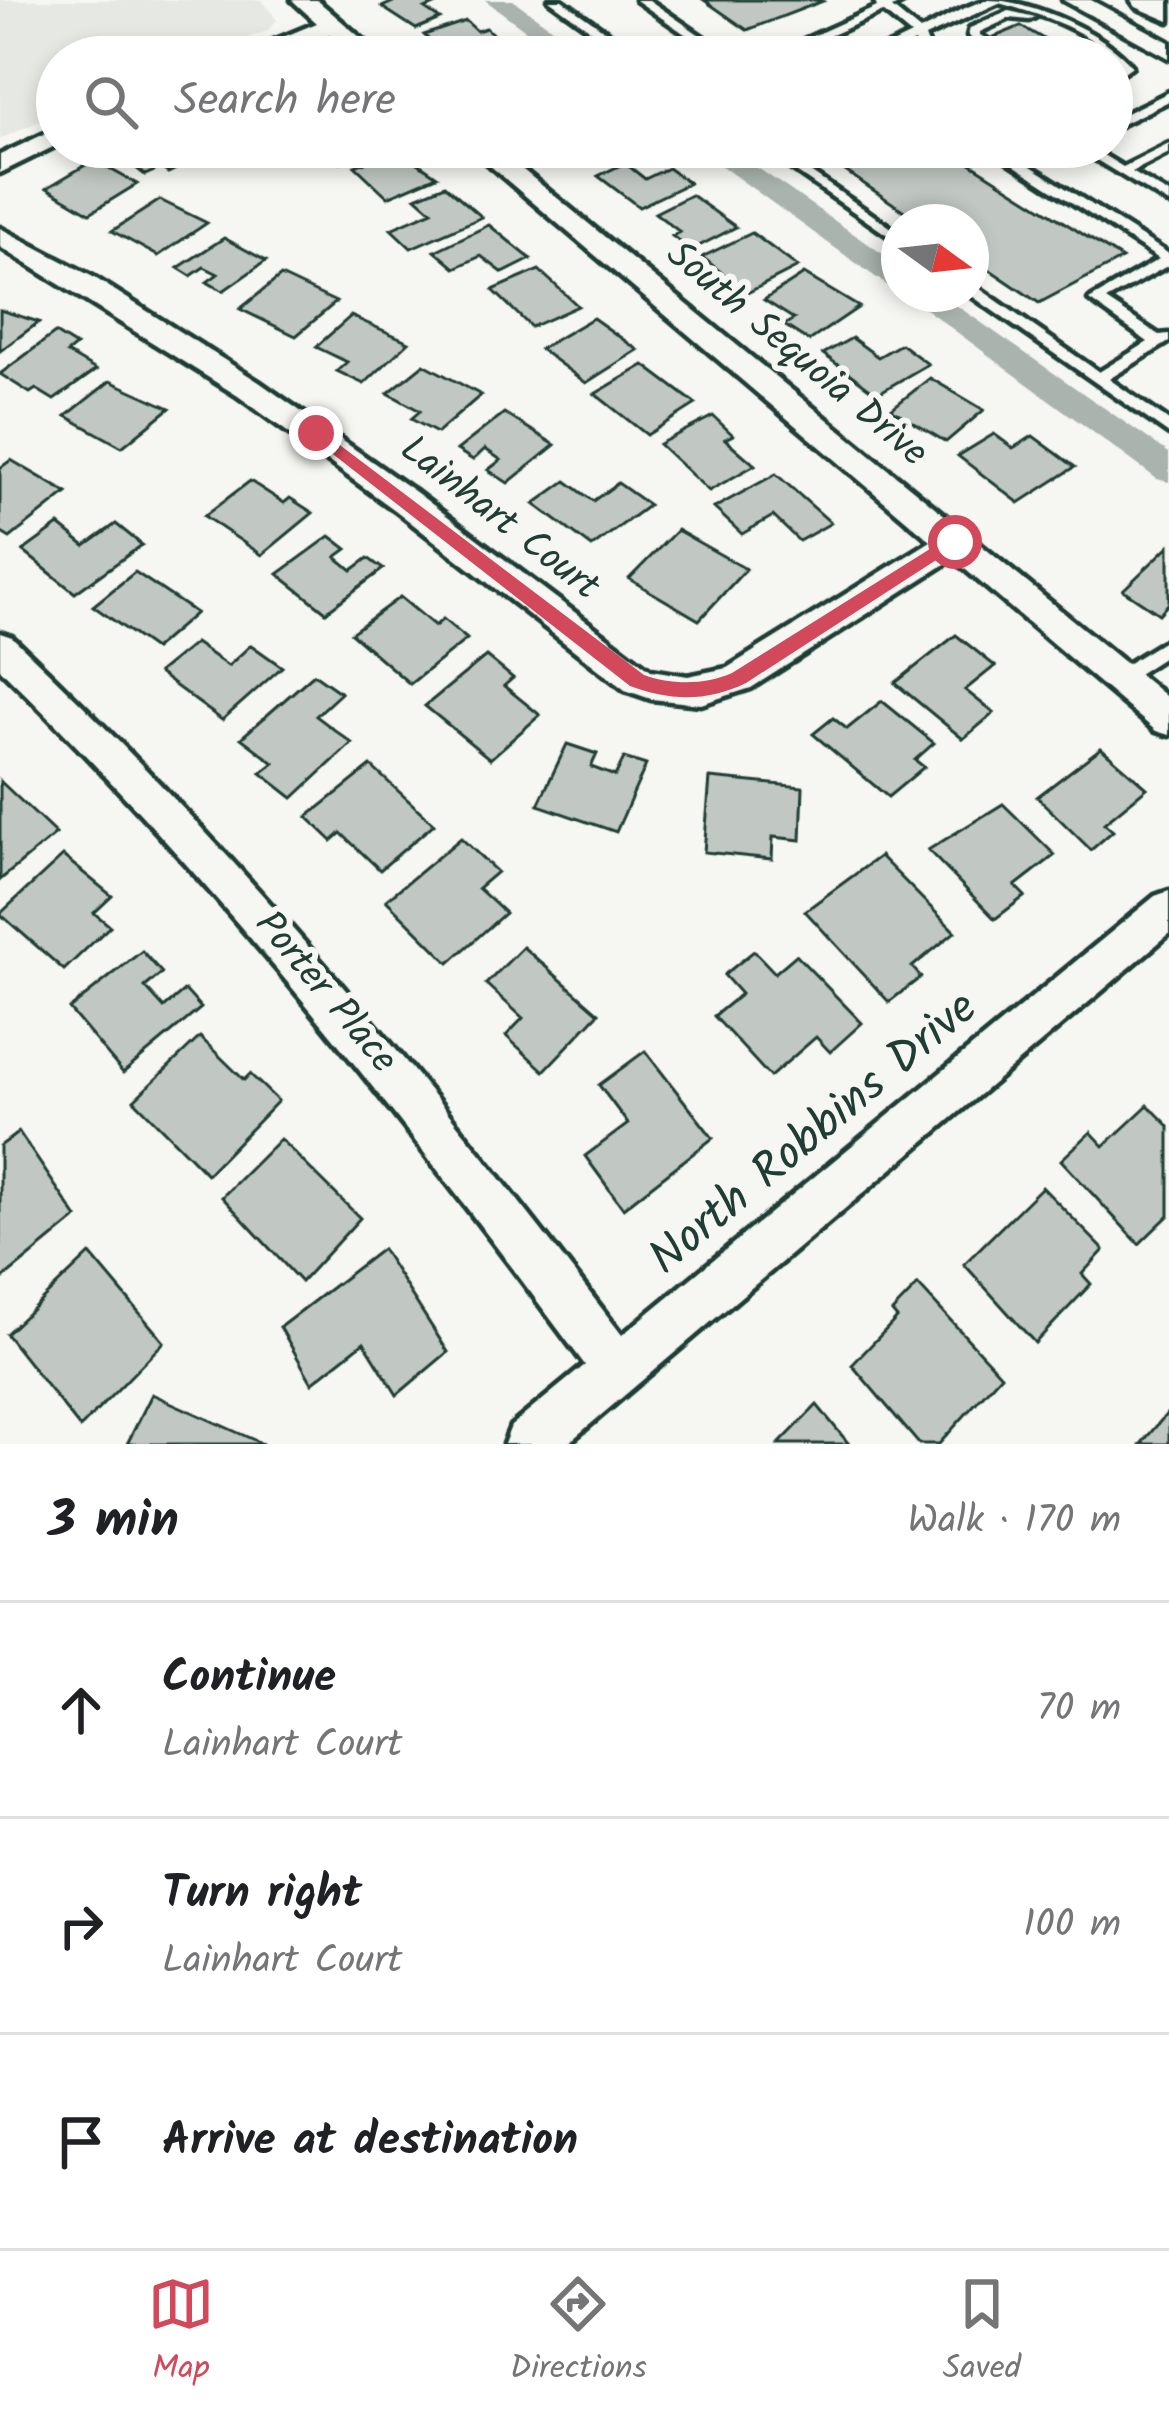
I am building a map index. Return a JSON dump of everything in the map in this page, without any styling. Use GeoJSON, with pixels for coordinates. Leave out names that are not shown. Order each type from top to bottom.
{"type":"FeatureCollection","features":[{"type":"Feature","properties":{"kind":"main road"},"geometry":{"type":"LineString","coordinates":[[1148,0],[1169,11]]}},
{"type":"Feature","properties":{"kind":"street"},"geometry":{"type":"LineString","coordinates":[[303,0],[346,36]]}},
{"type":"Feature","properties":{"kind":"street"},"geometry":{"type":"LineString","coordinates":[[1074,0],[1169,51]]}},
{"type":"Feature","properties":{"kind":"street"},"geometry":{"type":"LineString","coordinates":[[303,36],[333,25]]}},
{"type":"Feature","properties":{"kind":"street"},"geometry":{"type":"LineString","coordinates":[[0,165],[36,146]]}},
{"type":"Feature","properties":{"kind":"street","name":"South Sequoia Drive"},"geometry":{"type":"LineString","coordinates":[[504,168],[1169,720]]}},
{"type":"Feature","properties":{"kind":"street","name":"Lainhart Court"},"geometry":{"type":"LineString","coordinates":[[0,236],[158,328],[316,433],[637,680],[662,690],[703,691],[739,678],[955,542]]}},
{"type":"Feature","properties":{"kind":"street","name":"Porter Place"},"geometry":{"type":"LineString","coordinates":[[0,647],[200,847],[319,983],[469,1170],[617,1368]]}},
{"type":"Feature","properties":{"kind":"street","name":"North Robbins Drive"},"geometry":{"type":"LineString","coordinates":[[530,1444],[1169,909]]}},
{"type":"Feature","properties":{"kind":"lane"},"geometry":{"type":"LineString","coordinates":[[555,0],[606,36]]}},
{"type":"Feature","properties":{"kind":"lane"},"geometry":{"type":"LineString","coordinates":[[643,0],[695,36]]}},
{"type":"Feature","properties":{"kind":"lane"},"geometry":{"type":"LineString","coordinates":[[814,36],[879,3],[902,0]]}},
{"type":"Feature","properties":{"kind":"lane"},"geometry":{"type":"LineString","coordinates":[[879,3],[919,36],[998,0],[1044,11],[1087,36]]}},
{"type":"Feature","properties":{"kind":"lane"},"geometry":{"type":"LineString","coordinates":[[974,36],[974,29],[1009,14],[1038,21]]}},
{"type":"Feature","properties":{"kind":"lane"},"geometry":{"type":"LineString","coordinates":[[941,26],[958,36]]}},
{"type":"Feature","properties":{"kind":"lane"},"geometry":{"type":"LineString","coordinates":[[1133,114],[1169,96]]}},
{"type":"Feature","properties":{"kind":"lane"},"geometry":{"type":"LineString","coordinates":[[1133,167],[1169,148]]}},
{"type":"Feature","properties":{"kind":"lane"},"geometry":{"type":"LineString","coordinates":[[796,168],[881,227]]}},
{"type":"Feature","properties":{"kind":"lane"},"geometry":{"type":"LineString","coordinates":[[1025,168],[1169,259],[1096,300],[1164,339],[1098,379]]}},
{"type":"Feature","properties":{"kind":"lane"},"geometry":{"type":"LineString","coordinates":[[1116,168],[1169,200]]}},
{"type":"Feature","properties":{"kind":"lane"},"geometry":{"type":"LineString","coordinates":[[1123,172],[1131,168]]}},
{"type":"Feature","properties":{"kind":"lane"},"geometry":{"type":"LineString","coordinates":[[989,302],[1166,423]]}},
{"type":"Feature","properties":{"kind":"lane"},"geometry":{"type":"LineString","coordinates":[[1118,678],[1169,645]]}},
{"type":"Feature","properties":{"kind":"shaded area"},"geometry":{"type":"Polygon","coordinates":[[[0,0],[262,0],[277,20],[267,31],[253,36],[36,36],[36,123],[0,139],[0,0]]]}},
{"type":"Feature","properties":{"kind":"building"},"geometry":{"type":"Polygon","coordinates":[[[398,0],[446,0],[425,9],[440,19],[416,29],[382,7],[398,0]]]}},
{"type":"Feature","properties":{"kind":"building"},"geometry":{"type":"Polygon","coordinates":[[[704,0],[821,0],[823,1],[747,30],[704,0]]]}},
{"type":"Feature","properties":{"kind":"building"},"geometry":{"type":"Polygon","coordinates":[[[466,21],[477,31],[486,28],[495,36],[425,36],[466,21]]]}},
{"type":"Feature","properties":{"kind":"building"},"geometry":{"type":"Polygon","coordinates":[[[1021,26],[1038,36],[997,36],[1021,26]]]}},
{"type":"Feature","properties":{"kind":"building"},"geometry":{"type":"Polygon","coordinates":[[[81,168],[108,168],[137,184],[90,213],[47,188],[81,168]]]}},
{"type":"Feature","properties":{"kind":"building"},"geometry":{"type":"Polygon","coordinates":[[[357,168],[425,168],[437,176],[388,197],[357,168]]]}},
{"type":"Feature","properties":{"kind":"building"},"geometry":{"type":"Polygon","coordinates":[[[615,168],[631,168],[645,179],[668,168],[689,183],[639,207],[598,176],[615,168]]]}},
{"type":"Feature","properties":{"kind":"building"},"geometry":{"type":"Polygon","coordinates":[[[841,168],[978,168],[1122,259],[1039,303],[989,269],[989,204],[894,204],[841,168]]]}},
{"type":"Feature","properties":{"kind":"building"},"geometry":{"type":"Polygon","coordinates":[[[445,185],[482,217],[411,248],[391,229],[432,211],[416,197],[445,185]]]}},
{"type":"Feature","properties":{"kind":"building"},"geometry":{"type":"Polygon","coordinates":[[[691,195],[736,227],[691,250],[672,236],[680,232],[655,213],[691,195]]]}},
{"type":"Feature","properties":{"kind":"building"},"geometry":{"type":"Polygon","coordinates":[[[160,200],[207,223],[158,256],[112,231],[160,200]]]}},
{"type":"Feature","properties":{"kind":"building"},"geometry":{"type":"Polygon","coordinates":[[[489,225],[531,259],[503,273],[481,256],[455,268],[435,251],[489,225]]]}},
{"type":"Feature","properties":{"kind":"building"},"geometry":{"type":"Polygon","coordinates":[[[752,233],[798,267],[747,293],[702,257],[752,233]]]}},
{"type":"Feature","properties":{"kind":"building"},"geometry":{"type":"Polygon","coordinates":[[[224,238],[266,261],[223,291],[207,282],[218,274],[204,267],[191,276],[178,268],[224,238]]]}},
{"type":"Feature","properties":{"kind":"building"},"geometry":{"type":"Polygon","coordinates":[[[539,270],[578,306],[531,327],[493,290],[539,270]]]}},
{"type":"Feature","properties":{"kind":"building"},"geometry":{"type":"Polygon","coordinates":[[[804,274],[859,307],[809,341],[784,325],[794,319],[764,300],[804,274]]]}},
{"type":"Feature","properties":{"kind":"building"},"geometry":{"type":"Polygon","coordinates":[[[281,276],[336,302],[296,336],[240,309],[281,276]]]}},
{"type":"Feature","properties":{"kind":"building"},"geometry":{"type":"Polygon","coordinates":[[[0,310],[39,322],[0,351],[0,310]]]}},
{"type":"Feature","properties":{"kind":"building"},"geometry":{"type":"Polygon","coordinates":[[[351,316],[409,342],[364,384],[337,371],[347,362],[316,347],[351,316]]]}},
{"type":"Feature","properties":{"kind":"building"},"geometry":{"type":"Polygon","coordinates":[[[593,318],[638,350],[586,383],[540,349],[593,318]]]}},
{"type":"Feature","properties":{"kind":"building"},"geometry":{"type":"Polygon","coordinates":[[[55,333],[76,346],[67,353],[96,370],[54,400],[36,389],[30,393],[0,374],[55,333]]]}},
{"type":"Feature","properties":{"kind":"building"},"geometry":{"type":"Polygon","coordinates":[[[852,338],[878,357],[901,344],[928,364],[877,394],[823,354],[852,338]]]}},
{"type":"Feature","properties":{"kind":"building"},"geometry":{"type":"Polygon","coordinates":[[[424,364],[481,395],[437,433],[411,419],[420,411],[388,393],[424,364]]]}},
{"type":"Feature","properties":{"kind":"building"},"geometry":{"type":"Polygon","coordinates":[[[644,365],[696,404],[647,435],[595,394],[644,365]]]}},
{"type":"Feature","properties":{"kind":"building"},"geometry":{"type":"Polygon","coordinates":[[[930,378],[984,410],[946,442],[891,409],[930,378]]]}},
{"type":"Feature","properties":{"kind":"building"},"geometry":{"type":"Polygon","coordinates":[[[110,381],[170,408],[122,447],[66,416],[110,381]]]}},
{"type":"Feature","properties":{"kind":"building"},"geometry":{"type":"Polygon","coordinates":[[[504,413],[555,445],[508,483],[488,470],[501,460],[485,449],[473,460],[457,450],[504,413]]]}},
{"type":"Feature","properties":{"kind":"building"},"geometry":{"type":"Polygon","coordinates":[[[713,416],[733,435],[725,439],[755,465],[709,491],[659,444],[713,416]]]}},
{"type":"Feature","properties":{"kind":"building"},"geometry":{"type":"Polygon","coordinates":[[[994,434],[1013,448],[1033,436],[1075,467],[1019,503],[958,456],[994,434]]]}},
{"type":"Feature","properties":{"kind":"building"},"geometry":{"type":"Polygon","coordinates":[[[11,460],[67,493],[10,538],[0,532],[0,468],[11,460]]]}},
{"type":"Feature","properties":{"kind":"building"},"geometry":{"type":"Polygon","coordinates":[[[776,474],[831,523],[799,541],[773,516],[742,534],[714,508],[776,474]]]}},
{"type":"Feature","properties":{"kind":"building"},"geometry":{"type":"Polygon","coordinates":[[[250,481],[284,503],[290,498],[313,513],[262,555],[204,516],[250,481]]]}},
{"type":"Feature","properties":{"kind":"building"},"geometry":{"type":"Polygon","coordinates":[[[566,481],[593,501],[618,483],[649,505],[592,547],[534,504],[566,481]]]}},
{"type":"Feature","properties":{"kind":"building"},"geometry":{"type":"Polygon","coordinates":[[[116,524],[142,545],[75,593],[23,551],[59,525],[85,546],[116,524]]]}},
{"type":"Feature","properties":{"kind":"building"},"geometry":{"type":"Polygon","coordinates":[[[677,530],[746,569],[699,620],[629,579],[677,530]]]}},
{"type":"Feature","properties":{"kind":"building"},"geometry":{"type":"Polygon","coordinates":[[[330,536],[347,549],[336,557],[352,570],[368,558],[383,569],[326,612],[278,574],[330,536]]]}},
{"type":"Feature","properties":{"kind":"building"},"geometry":{"type":"Polygon","coordinates":[[[1169,546],[1169,603],[1159,614],[1123,590],[1169,546]]]}},
{"type":"Feature","properties":{"kind":"building"},"geometry":{"type":"Polygon","coordinates":[[[135,572],[196,613],[154,649],[93,606],[135,572]]]}},
{"type":"Feature","properties":{"kind":"building"},"geometry":{"type":"Polygon","coordinates":[[[400,597],[435,626],[443,619],[467,639],[410,684],[351,633],[400,597]]]}},
{"type":"Feature","properties":{"kind":"building"},"geometry":{"type":"Polygon","coordinates":[[[956,635],[995,666],[965,690],[994,713],[963,739],[895,683],[956,635]]]}},
{"type":"Feature","properties":{"kind":"building"},"geometry":{"type":"Polygon","coordinates":[[[195,643],[228,666],[251,645],[282,667],[222,720],[158,673],[195,643]]]}},
{"type":"Feature","properties":{"kind":"building"},"geometry":{"type":"Polygon","coordinates":[[[486,656],[513,678],[504,686],[540,715],[490,759],[425,706],[486,656]]]}},
{"type":"Feature","properties":{"kind":"building"},"geometry":{"type":"Polygon","coordinates":[[[314,674],[341,693],[316,716],[352,743],[293,798],[261,773],[274,763],[241,738],[314,674]]]}},
{"type":"Feature","properties":{"kind":"building"},"geometry":{"type":"Polygon","coordinates":[[[882,701],[934,743],[915,760],[924,767],[888,797],[813,734],[833,718],[847,729],[882,701]]]}},
{"type":"Feature","properties":{"kind":"building"},"geometry":{"type":"Polygon","coordinates":[[[567,744],[597,754],[591,767],[615,776],[624,758],[646,765],[616,832],[538,805],[567,744]]]}},
{"type":"Feature","properties":{"kind":"building"},"geometry":{"type":"Polygon","coordinates":[[[1101,748],[1147,788],[1104,823],[1113,831],[1091,850],[1037,797],[1101,748]]]}},
{"type":"Feature","properties":{"kind":"building"},"geometry":{"type":"Polygon","coordinates":[[[371,766],[434,824],[380,870],[341,833],[332,841],[307,817],[371,766]]]}},
{"type":"Feature","properties":{"kind":"building"},"geometry":{"type":"Polygon","coordinates":[[[710,778],[803,787],[801,840],[773,837],[772,859],[704,852],[710,778]]]}},
{"type":"Feature","properties":{"kind":"building"},"geometry":{"type":"Polygon","coordinates":[[[0,781],[56,834],[0,880],[0,781]]]}},
{"type":"Feature","properties":{"kind":"building"},"geometry":{"type":"Polygon","coordinates":[[[1003,804],[1055,855],[1015,886],[1025,896],[995,919],[928,850],[1003,804]]]}},
{"type":"Feature","properties":{"kind":"building"},"geometry":{"type":"Polygon","coordinates":[[[461,838],[497,872],[478,888],[505,913],[449,963],[386,900],[461,838]]]}},
{"type":"Feature","properties":{"kind":"building"},"geometry":{"type":"Polygon","coordinates":[[[63,856],[112,896],[94,913],[110,926],[64,970],[0,914],[63,856]]]}},
{"type":"Feature","properties":{"kind":"building"},"geometry":{"type":"Polygon","coordinates":[[[880,856],[955,932],[912,967],[921,977],[889,1002],[805,911],[880,856]]]}},
{"type":"Feature","properties":{"kind":"building"},"geometry":{"type":"Polygon","coordinates":[[[523,947],[599,1013],[544,1071],[506,1036],[523,1018],[486,984],[523,947]]]}},
{"type":"Feature","properties":{"kind":"building"},"geometry":{"type":"Polygon","coordinates":[[[142,951],[162,973],[145,987],[164,1008],[185,990],[201,1008],[123,1073],[69,1009],[142,951]]]}},
{"type":"Feature","properties":{"kind":"building"},"geometry":{"type":"Polygon","coordinates":[[[754,951],[775,973],[796,955],[862,1023],[830,1052],[816,1037],[770,1077],[714,1016],[741,994],[724,975],[754,951]]]}},
{"type":"Feature","properties":{"kind":"building"},"geometry":{"type":"Polygon","coordinates":[[[200,1037],[244,1080],[250,1074],[278,1101],[207,1174],[134,1100],[200,1037]]]}},
{"type":"Feature","properties":{"kind":"building"},"geometry":{"type":"Polygon","coordinates":[[[645,1051],[713,1138],[623,1208],[585,1156],[628,1124],[599,1085],[645,1051]]]}},
{"type":"Feature","properties":{"kind":"building"},"geometry":{"type":"Polygon","coordinates":[[[1148,1105],[1169,1126],[1169,1215],[1139,1244],[1061,1160],[1091,1132],[1104,1146],[1148,1105]]]}},
{"type":"Feature","properties":{"kind":"building"},"geometry":{"type":"Polygon","coordinates":[[[19,1132],[77,1218],[0,1281],[0,1146],[19,1132]]]}},
{"type":"Feature","properties":{"kind":"building"},"geometry":{"type":"Polygon","coordinates":[[[280,1139],[360,1218],[301,1282],[222,1197],[280,1139]]]}},
{"type":"Feature","properties":{"kind":"building"},"geometry":{"type":"Polygon","coordinates":[[[1042,1187],[1104,1250],[1082,1274],[1091,1284],[1035,1343],[964,1264],[1042,1187]]]}},
{"type":"Feature","properties":{"kind":"building"},"geometry":{"type":"Polygon","coordinates":[[[382,1249],[448,1352],[397,1395],[364,1342],[312,1383],[280,1327],[382,1249]]]}},
{"type":"Feature","properties":{"kind":"building"},"geometry":{"type":"Polygon","coordinates":[[[90,1254],[164,1342],[80,1428],[6,1334],[90,1254]]]}},
{"type":"Feature","properties":{"kind":"building"},"geometry":{"type":"Polygon","coordinates":[[[918,1285],[1001,1375],[939,1444],[919,1444],[852,1365],[897,1318],[892,1312],[918,1285]]]}},
{"type":"Feature","properties":{"kind":"building"},"geometry":{"type":"Polygon","coordinates":[[[152,1394],[263,1444],[127,1444],[152,1394]]]}},
{"type":"Feature","properties":{"kind":"building"},"geometry":{"type":"Polygon","coordinates":[[[817,1405],[849,1444],[779,1444],[817,1405]]]}},
{"type":"Feature","properties":{"kind":"building"},"geometry":{"type":"Polygon","coordinates":[[[1169,1411],[1169,1444],[1141,1444],[1169,1411]]]}},
{"type":"Feature","properties":{"kind":"waterway"},"geometry":{"type":"LineString","coordinates":[[497,0],[549,36]]}},
{"type":"Feature","properties":{"kind":"waterway"},"geometry":{"type":"LineString","coordinates":[[739,168],[881,266]]}},
{"type":"Feature","properties":{"kind":"waterway"},"geometry":{"type":"LineString","coordinates":[[945,312],[1169,470]]}},
{"type":"Feature","properties":{"kind":"route"},"geometry":{"type":"LineString","coordinates":[[316,433],[445,527],[637,680],[662,690],[716,688],[739,678],[955,542]]}}]}
